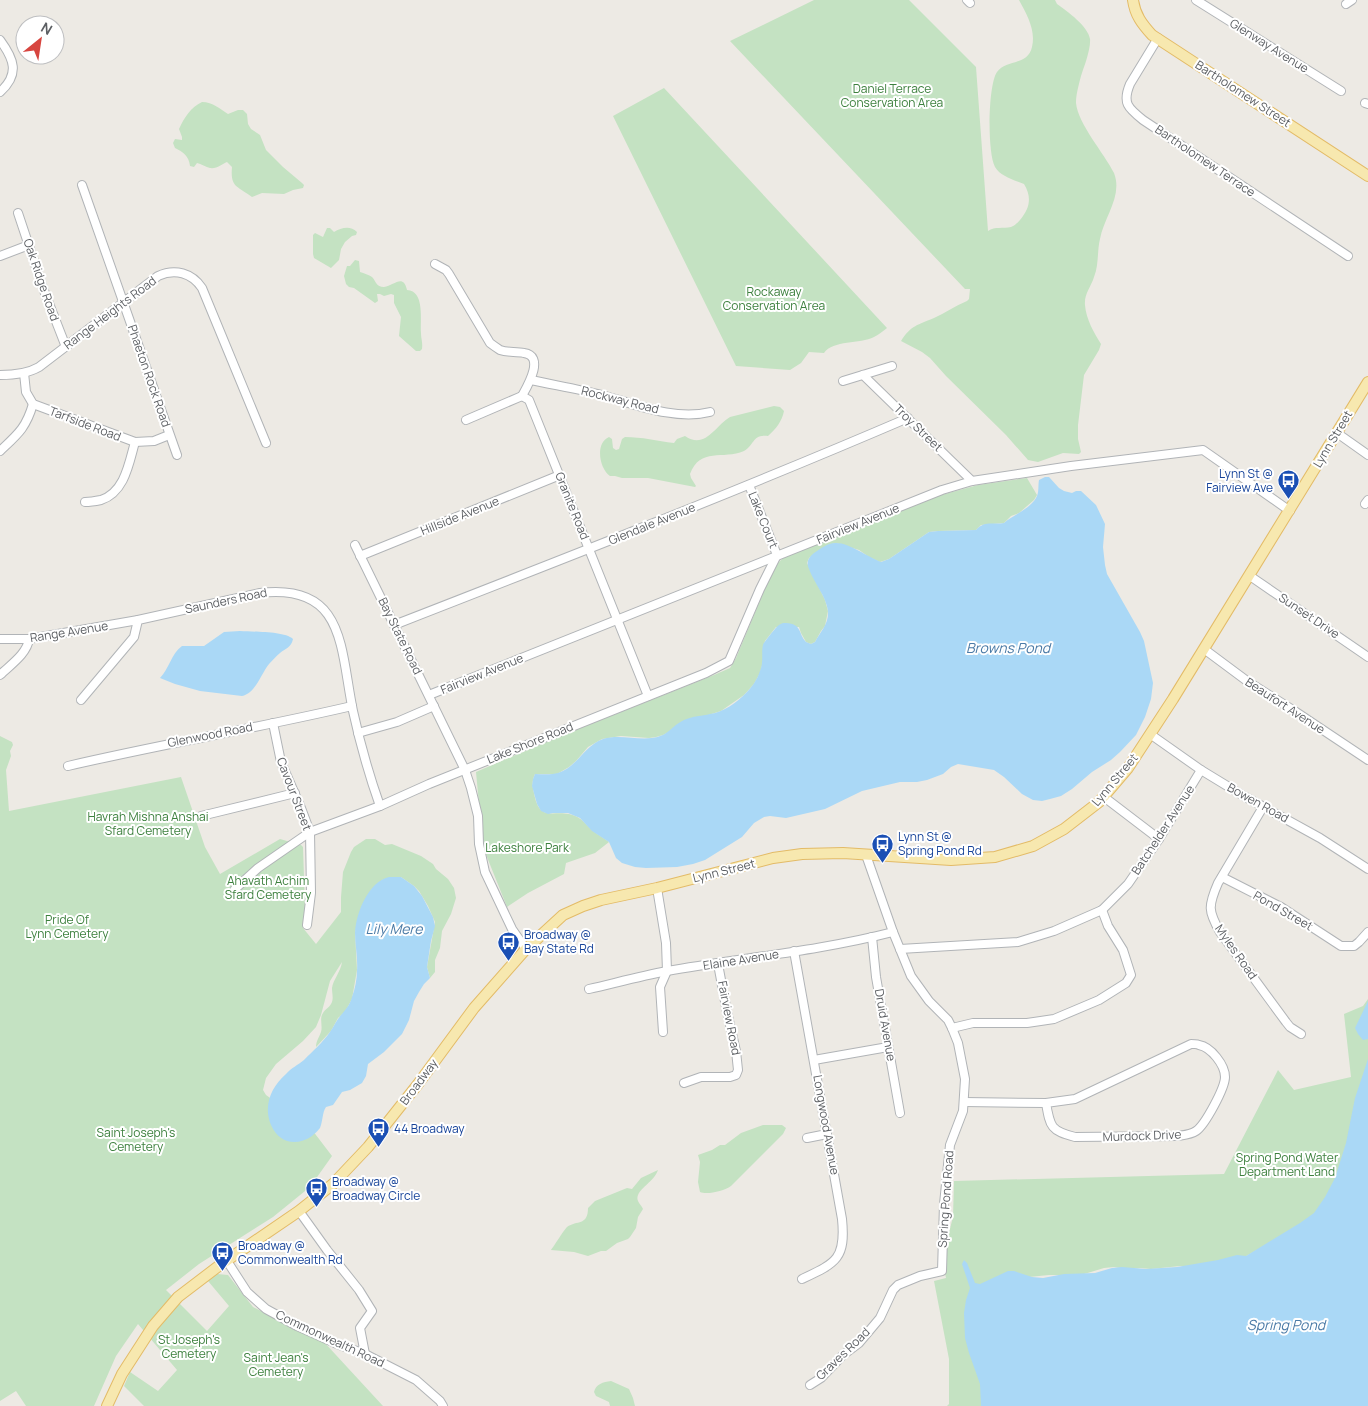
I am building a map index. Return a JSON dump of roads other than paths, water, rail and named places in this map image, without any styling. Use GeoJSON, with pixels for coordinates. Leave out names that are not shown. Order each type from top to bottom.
{"type":"FeatureCollection","features":[{"type":"Feature","properties":{"kind":"main road","name":"Bartholomew Street"},"geometry":{"type":"LineString","coordinates":[[1133,0],[1139,20],[1152,34],[1368,176]]}},
{"type":"Feature","properties":{"kind":"main road","name":"Lynn Street"},"geometry":{"type":"LineString","coordinates":[[538,938],[563,915],[583,906],[773,858],[802,854],[843,853],[951,860],[995,857],[1033,846],[1062,831],[1099,802],[1128,768],[1250,576],[1368,382]]}},
{"type":"Feature","properties":{"kind":"main road","name":"Broadway"},"geometry":{"type":"LineString","coordinates":[[107,1406],[122,1374],[154,1326],[178,1297],[299,1211],[333,1184],[368,1147],[418,1084],[474,1008],[538,938]]}},
{"type":"Feature","properties":{"kind":"street","name":"Glenway Avenue"},"geometry":{"type":"LineString","coordinates":[[1196,0],[1342,91]]}},
{"type":"Feature","properties":{"kind":"street","name":"Bartholomew Terrace"},"geometry":{"type":"LineString","coordinates":[[1158,38],[1127,91],[1126,98],[1130,109],[1348,256]]}},
{"type":"Feature","properties":{"kind":"street"},"geometry":{"type":"LineString","coordinates":[[0,40],[12,58],[13,68],[9,82],[0,92]]}},
{"type":"Feature","properties":{"kind":"street","name":"Phaeton Rock Road"},"geometry":{"type":"LineString","coordinates":[[82,185],[177,455]]}},
{"type":"Feature","properties":{"kind":"street","name":"Oak Ridge Road"},"geometry":{"type":"LineString","coordinates":[[18,213],[43,288],[66,347]]}},
{"type":"Feature","properties":{"kind":"street"},"geometry":{"type":"LineString","coordinates":[[0,256],[29,245]]}},
{"type":"Feature","properties":{"kind":"street"},"geometry":{"type":"LineString","coordinates":[[435,264],[446,270],[449,274],[486,339],[506,352],[531,354],[535,362],[530,380],[522,396],[466,420]]}},
{"type":"Feature","properties":{"kind":"street","name":"Range Heights Road"},"geometry":{"type":"LineString","coordinates":[[0,375],[24,373],[40,367],[155,278],[164,273],[179,272],[195,280],[204,292],[266,443]]}},
{"type":"Feature","properties":{"kind":"street"},"geometry":{"type":"LineString","coordinates":[[843,382],[892,366]]}},
{"type":"Feature","properties":{"kind":"street","name":"Tarfside Road"},"geometry":{"type":"LineString","coordinates":[[24,373],[26,392],[33,404],[135,442],[154,441],[169,435]]}},
{"type":"Feature","properties":{"kind":"street","name":"Troy Street"},"geometry":{"type":"LineString","coordinates":[[863,375],[972,481]]}},
{"type":"Feature","properties":{"kind":"street","name":"Rockway Road"},"geometry":{"type":"LineString","coordinates":[[530,380],[669,412],[687,415],[700,415],[710,412]]}},
{"type":"Feature","properties":{"kind":"street","name":"Granite Road"},"geometry":{"type":"LineString","coordinates":[[522,396],[529,400],[648,696]]}},
{"type":"Feature","properties":{"kind":"street"},"geometry":{"type":"LineString","coordinates":[[0,451],[24,426],[33,404]]}},
{"type":"Feature","properties":{"kind":"street","name":"Glendale Avenue"},"geometry":{"type":"LineString","coordinates":[[394,625],[749,485],[908,418]]}},
{"type":"Feature","properties":{"kind":"street"},"geometry":{"type":"LineString","coordinates":[[1337,434],[1368,455]]}},
{"type":"Feature","properties":{"kind":"street"},"geometry":{"type":"LineString","coordinates":[[85,502],[104,499],[117,489],[123,479],[135,442]]}},
{"type":"Feature","properties":{"kind":"street","name":"Fairview Avenue"},"geometry":{"type":"LineString","coordinates":[[429,695],[942,490],[972,481],[1071,466],[1203,450],[1290,511]]}},
{"type":"Feature","properties":{"kind":"street","name":"Hillside Avenue"},"geometry":{"type":"LineString","coordinates":[[360,556],[560,476]]}},
{"type":"Feature","properties":{"kind":"street","name":"Lake Court"},"geometry":{"type":"LineString","coordinates":[[749,485],[778,555]]}},
{"type":"Feature","properties":{"kind":"street","name":"Bay State Road"},"geometry":{"type":"LineString","coordinates":[[355,545],[465,770],[478,816],[478,844],[485,872],[512,929],[526,949]]}},
{"type":"Feature","properties":{"kind":"street","name":"Lake Shore Road"},"geometry":{"type":"LineString","coordinates":[[235,889],[258,868],[310,832],[380,806],[429,784],[706,673],[729,662],[760,589],[778,555]]}},
{"type":"Feature","properties":{"kind":"street","name":"Sunset Drive"},"geometry":{"type":"LineString","coordinates":[[1250,576],[1368,657]]}},
{"type":"Feature","properties":{"kind":"street","name":"Saunders Road"},"geometry":{"type":"LineString","coordinates":[[138,620],[260,593],[277,591],[304,596],[315,602],[332,620],[338,632],[358,733],[369,775],[380,806]]}},
{"type":"Feature","properties":{"kind":"street"},"geometry":{"type":"LineString","coordinates":[[81,700],[134,637],[138,620]]}},
{"type":"Feature","properties":{"kind":"street","name":"Range Avenue"},"geometry":{"type":"LineString","coordinates":[[0,639],[29,639],[138,620]]}},
{"type":"Feature","properties":{"kind":"street"},"geometry":{"type":"LineString","coordinates":[[0,675],[25,650],[29,639]]}},
{"type":"Feature","properties":{"kind":"street","name":"Beaufort Avenue"},"geometry":{"type":"LineString","coordinates":[[1204,649],[1247,681],[1368,760]]}},
{"type":"Feature","properties":{"kind":"street","name":"Glenwood Road"},"geometry":{"type":"LineString","coordinates":[[68,766],[352,706]]}},
{"type":"Feature","properties":{"kind":"street"},"geometry":{"type":"LineString","coordinates":[[358,733],[397,722],[434,706]]}},
{"type":"Feature","properties":{"kind":"street","name":"Cavour Street"},"geometry":{"type":"LineString","coordinates":[[273,723],[281,762],[310,832],[311,893],[307,925]]}},
{"type":"Feature","properties":{"kind":"street","name":"Bowen Road"},"geometry":{"type":"LineString","coordinates":[[1150,734],[1201,770],[1320,838],[1368,869]]}},
{"type":"Feature","properties":{"kind":"street","name":"Batchelder Avenue"},"geometry":{"type":"LineString","coordinates":[[900,949],[1018,942],[1054,931],[1102,910],[1128,884],[1159,839],[1201,770]]}},
{"type":"Feature","properties":{"kind":"street"},"geometry":{"type":"LineString","coordinates":[[201,816],[295,793]]}},
{"type":"Feature","properties":{"kind":"street"},"geometry":{"type":"LineString","coordinates":[[1104,797],[1159,839]]}},
{"type":"Feature","properties":{"kind":"street","name":"Myles Road"},"geometry":{"type":"LineString","coordinates":[[1263,807],[1216,889],[1211,903],[1212,916],[1220,932],[1286,1022],[1301,1034]]}},
{"type":"Feature","properties":{"kind":"street","name":"Spring Pond Road"},"geometry":{"type":"LineString","coordinates":[[866,855],[892,932],[911,976],[929,1001],[948,1020],[952,1028],[958,1043],[965,1079],[963,1111],[950,1145],[944,1204],[942,1271]]}},
{"type":"Feature","properties":{"kind":"street","name":"Pond Street"},"geometry":{"type":"LineString","coordinates":[[1222,877],[1281,908],[1336,943],[1344,946],[1354,946],[1368,932]]}},
{"type":"Feature","properties":{"kind":"street"},"geometry":{"type":"LineString","coordinates":[[657,888],[666,942],[667,971],[660,987],[663,1032]]}},
{"type":"Feature","properties":{"kind":"street"},"geometry":{"type":"LineString","coordinates":[[952,1028],[973,1023],[1026,1023],[1054,1019],[1099,1000],[1126,983],[1131,975],[1127,960],[1108,926],[1102,910]]}},
{"type":"Feature","properties":{"kind":"street","name":"Elaine Avenue"},"geometry":{"type":"LineString","coordinates":[[589,989],[667,971],[794,951],[892,932]]}},
{"type":"Feature","properties":{"kind":"street","name":"Druid Avenue"},"geometry":{"type":"LineString","coordinates":[[872,937],[876,977],[900,1113]]}},
{"type":"Feature","properties":{"kind":"street","name":"Longwood Avenue"},"geometry":{"type":"LineString","coordinates":[[794,951],[844,1233],[841,1250],[834,1262],[802,1279]]}},
{"type":"Feature","properties":{"kind":"street","name":"Fairview Road"},"geometry":{"type":"LineString","coordinates":[[684,1083],[701,1077],[730,1077],[738,1070],[736,1051],[718,964]]}},
{"type":"Feature","properties":{"kind":"street","name":"Murdock Drive"},"geometry":{"type":"LineString","coordinates":[[964,1102],[1046,1103],[1075,1100],[1191,1044],[1198,1044],[1209,1050],[1224,1070],[1225,1076],[1221,1092],[1203,1123],[1195,1132],[1186,1135],[1075,1137],[1065,1135],[1052,1127],[1049,1122],[1046,1103]]}},
{"type":"Feature","properties":{"kind":"street"},"geometry":{"type":"LineString","coordinates":[[814,1060],[888,1047]]}},
{"type":"Feature","properties":{"kind":"street"},"geometry":{"type":"LineString","coordinates":[[806,1138],[827,1134]]}},
{"type":"Feature","properties":{"kind":"street"},"geometry":{"type":"LineString","coordinates":[[299,1211],[359,1290],[372,1311],[360,1328],[365,1354]]}},
{"type":"Feature","properties":{"kind":"street","name":"Commonwealth Road"},"geometry":{"type":"LineString","coordinates":[[227,1261],[247,1292],[266,1309],[337,1344],[365,1354],[416,1380],[440,1401],[443,1406]]}},
{"type":"Feature","properties":{"kind":"street","name":"Graves Road"},"geometry":{"type":"LineString","coordinates":[[810,1385],[821,1378],[832,1365],[859,1342],[880,1318],[893,1290],[898,1285],[920,1276],[942,1271]]}},
{"type":"Feature","properties":{"kind":"water","name":"Browns Pond"},"geometry":{"type":"Polygon","coordinates":[[[1049,477],[1064,491],[1072,493],[1081,491],[1096,505],[1105,524],[1103,547],[1107,574],[1144,641],[1153,683],[1151,699],[1136,735],[1111,760],[1092,772],[1072,789],[1061,796],[1042,801],[1033,800],[1022,794],[994,770],[958,764],[943,774],[927,780],[900,782],[862,791],[825,809],[786,818],[764,817],[754,823],[742,837],[705,860],[677,867],[646,868],[622,863],[616,858],[609,842],[592,831],[580,818],[568,813],[548,814],[541,811],[532,786],[535,774],[552,774],[565,770],[591,746],[603,739],[615,737],[658,737],[684,720],[715,713],[730,706],[742,697],[754,683],[761,668],[763,645],[782,623],[795,625],[806,642],[811,644],[815,642],[826,624],[828,611],[825,600],[811,574],[808,560],[824,546],[840,543],[881,562],[889,559],[929,532],[976,530],[986,524],[1004,523],[1027,508],[1035,500],[1038,494],[1039,480],[1049,477]]]}},
{"type":"Feature","properties":{"kind":"water"},"geometry":{"type":"Polygon","coordinates":[[[224,632],[276,633],[293,639],[290,646],[269,664],[251,692],[242,696],[200,691],[160,678],[175,653],[182,646],[204,646],[224,632]]]}},
{"type":"Feature","properties":{"kind":"water","name":"Lily Mere"},"geometry":{"type":"Polygon","coordinates":[[[389,877],[401,877],[414,886],[422,896],[433,917],[435,926],[427,967],[430,978],[414,1001],[409,1020],[402,1034],[384,1052],[368,1064],[366,1076],[362,1083],[342,1092],[333,1105],[326,1107],[320,1128],[312,1136],[300,1141],[288,1141],[279,1136],[271,1125],[268,1111],[270,1097],[281,1079],[304,1060],[330,1032],[350,1003],[357,977],[355,933],[358,917],[364,899],[369,892],[375,885],[389,877]]]}},
{"type":"Feature","properties":{"kind":"water"},"geometry":{"type":"Polygon","coordinates":[[[1368,1001],[1368,1039],[1363,1040],[1355,1028],[1368,1001]]]}},
{"type":"Feature","properties":{"kind":"water","name":"Spring Pond"},"geometry":{"type":"Polygon","coordinates":[[[1368,1059],[1368,1406],[981,1406],[980,1384],[965,1338],[964,1313],[970,1288],[962,1264],[964,1260],[975,1283],[980,1284],[1008,1271],[1043,1278],[1064,1274],[1095,1273],[1122,1267],[1146,1269],[1177,1267],[1237,1255],[1246,1256],[1314,1213],[1325,1197],[1335,1178],[1346,1143],[1355,1098],[1368,1059]]]}},
{"type":"Feature","properties":{"kind":"place","name":"Lynn St @ Fairview Ave"},"geometry":{"type":"Point","coordinates":[1289,500]}},
{"type":"Feature","properties":{"kind":"place","name":"Lynn St @ Spring Pond Rd"},"geometry":{"type":"Point","coordinates":[882,863]}},
{"type":"Feature","properties":{"kind":"place","name":"Broadway @ Bay State Rd"},"geometry":{"type":"Point","coordinates":[508,961]}},
{"type":"Feature","properties":{"kind":"place","name":"44 Broadway"},"geometry":{"type":"Point","coordinates":[378,1148]}},
{"type":"Feature","properties":{"kind":"place","name":"Broadway @ Broadway Circle"},"geometry":{"type":"Point","coordinates":[316,1208]}},
{"type":"Feature","properties":{"kind":"place","name":"Broadway @ Commonwealth Rd"},"geometry":{"type":"Point","coordinates":[222,1272]}},
{"type":"Feature","properties":{"kind":"park label","name":"Daniel Terrace Conservation Area"},"geometry":{"type":"Point","coordinates":[892,96]}},
{"type":"Feature","properties":{"kind":"park label","name":"Rockaway Conservation Area"},"geometry":{"type":"Point","coordinates":[774,299]}},
{"type":"Feature","properties":{"kind":"park label","name":"Havrah Mishna Anshai Sfard Cemetery"},"geometry":{"type":"Point","coordinates":[148,824]}},
{"type":"Feature","properties":{"kind":"park label","name":"Lakeshore Park"},"geometry":{"type":"Point","coordinates":[527,848]}},
{"type":"Feature","properties":{"kind":"park label","name":"Ahavath Achim Sfard Cemetery"},"geometry":{"type":"Point","coordinates":[268,888]}},
{"type":"Feature","properties":{"kind":"park label","name":"Pride Of Lynn Cemetery"},"geometry":{"type":"Point","coordinates":[67,927]}},
{"type":"Feature","properties":{"kind":"park label","name":"Saint Joseph's Cemetery"},"geometry":{"type":"Point","coordinates":[136,1140]}},
{"type":"Feature","properties":{"kind":"park label","name":"Spring Pond Water Department Land"},"geometry":{"type":"Point","coordinates":[1287,1165]}},
{"type":"Feature","properties":{"kind":"park label","name":"St Joseph's Cemetery"},"geometry":{"type":"Point","coordinates":[189,1347]}},
{"type":"Feature","properties":{"kind":"park label","name":"Saint Jean's Cemetery"},"geometry":{"type":"Point","coordinates":[276,1365]}}]}
